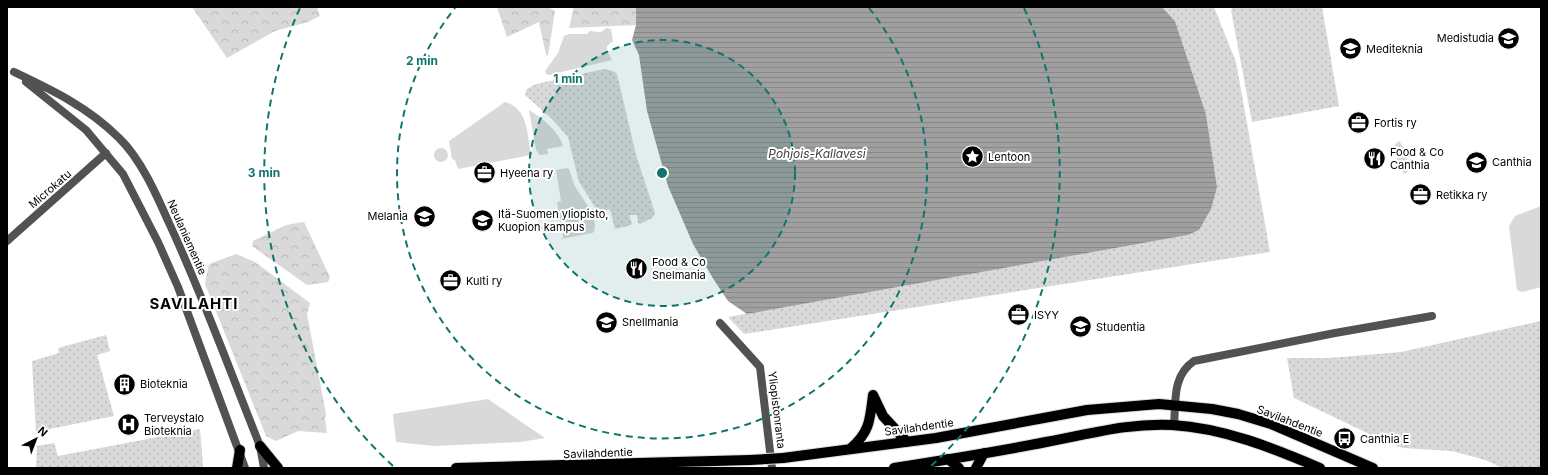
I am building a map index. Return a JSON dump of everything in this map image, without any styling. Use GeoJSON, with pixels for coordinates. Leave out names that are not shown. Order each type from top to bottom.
{"type":"FeatureCollection","features":[{"type":"Feature","properties":{"kind":"main road"},"geometry":{"type":"LineString","coordinates":[[851,448],[862,439],[866,431],[870,420],[873,395],[883,416],[907,442]]}},
{"type":"Feature","properties":{"kind":"main road","name":"Savilahdentie"},"geometry":{"type":"LineString","coordinates":[[456,468],[783,458],[936,438],[1087,410],[1132,405],[1176,405],[1238,414],[1271,424],[1373,468]]}},
{"type":"Feature","properties":{"kind":"main road"},"geometry":{"type":"LineString","coordinates":[[894,468],[984,453],[1108,428],[1131,425],[1174,425],[1223,433],[1252,441],[1320,468]]}},
{"type":"Feature","properties":{"kind":"main road"},"geometry":{"type":"LineString","coordinates":[[260,446],[278,468]]}},
{"type":"Feature","properties":{"kind":"main road"},"geometry":{"type":"LineString","coordinates":[[237,468],[240,450]]}},
{"type":"Feature","properties":{"kind":"main road"},"geometry":{"type":"LineString","coordinates":[[976,468],[984,453]]}},
{"type":"Feature","properties":{"kind":"main road"},"geometry":{"type":"LineString","coordinates":[[948,459],[959,468]]}},
{"type":"Feature","properties":{"kind":"street","name":"Neulaniementie"},"geometry":{"type":"LineString","coordinates":[[10,70],[60,94],[81,106],[120,139],[149,180],[186,259],[260,446],[264,468]]}},
{"type":"Feature","properties":{"kind":"street","name":"Neulaniementie"},"geometry":{"type":"LineString","coordinates":[[10,70],[83,127],[106,152],[123,174],[158,242],[176,282],[246,468]]}},
{"type":"Feature","properties":{"kind":"street","name":"Microkatu"},"geometry":{"type":"LineString","coordinates":[[7,241],[106,152]]}},
{"type":"Feature","properties":{"kind":"street"},"geometry":{"type":"LineString","coordinates":[[1174,425],[1177,385],[1185,367],[1194,361],[1432,316]]}},
{"type":"Feature","properties":{"kind":"street","name":"Yliopistonranta"},"geometry":{"type":"LineString","coordinates":[[720,323],[760,367],[772,468]]}},
{"type":"Feature","properties":{"kind":"green space"},"geometry":{"type":"Polygon","coordinates":[[[192,7],[317,7],[320,16],[308,22],[275,31],[227,58],[192,7]]]}},
{"type":"Feature","properties":{"kind":"green space"},"geometry":{"type":"Polygon","coordinates":[[[497,7],[548,7],[555,11],[548,56],[546,55],[539,22],[507,37],[497,7]]]}},
{"type":"Feature","properties":{"kind":"green space"},"geometry":{"type":"Polygon","coordinates":[[[574,7],[636,7],[636,25],[569,28],[574,7]]]}},
{"type":"Feature","properties":{"kind":"green space"},"geometry":{"type":"Polygon","coordinates":[[[1162,7],[1214,7],[1236,62],[1270,252],[744,334],[728,317],[1188,235],[1199,230],[1217,187],[1206,114],[1175,21],[1162,7]]]}},
{"type":"Feature","properties":{"kind":"green space"},"geometry":{"type":"Polygon","coordinates":[[[1233,7],[1322,7],[1339,106],[1252,122],[1231,10],[1233,7]]]}},
{"type":"Feature","properties":{"kind":"green space"},"geometry":{"type":"Polygon","coordinates":[[[606,28],[611,29],[613,41],[607,46],[607,51],[612,60],[549,75],[546,74],[545,71],[558,53],[564,36],[569,34],[587,34],[590,31],[600,32],[606,28]]]}},
{"type":"Feature","properties":{"kind":"green space"},"geometry":{"type":"Polygon","coordinates":[[[604,69],[613,71],[617,74],[636,155],[655,213],[652,218],[640,224],[638,223],[637,215],[629,215],[632,224],[615,229],[610,209],[597,213],[595,207],[579,182],[568,137],[552,119],[525,95],[527,89],[536,84],[604,69]]]}},
{"type":"Feature","properties":{"kind":"green space"},"geometry":{"type":"Polygon","coordinates":[[[505,102],[513,105],[519,110],[523,117],[526,124],[531,155],[458,169],[455,160],[452,159],[449,141],[505,102]]]}},
{"type":"Feature","properties":{"kind":"green space"},"geometry":{"type":"Polygon","coordinates":[[[529,110],[539,116],[554,130],[563,146],[547,149],[548,154],[540,155],[536,150],[529,110]]]}},
{"type":"Feature","properties":{"kind":"green space"},"geometry":{"type":"Polygon","coordinates":[[[1399,141],[1405,149],[1409,171],[1404,174],[1398,164],[1396,156],[1395,144],[1399,141]]]}},
{"type":"Feature","properties":{"kind":"green space"},"geometry":{"type":"Polygon","coordinates":[[[441,148],[446,150],[448,155],[446,160],[441,162],[436,160],[434,155],[436,150],[441,148]]]}},
{"type":"Feature","properties":{"kind":"green space"},"geometry":{"type":"Polygon","coordinates":[[[569,169],[577,190],[592,213],[595,225],[594,232],[592,233],[561,239],[563,237],[557,202],[561,201],[556,170],[569,169]]]}},
{"type":"Feature","properties":{"kind":"green space"},"geometry":{"type":"Polygon","coordinates":[[[1541,206],[1541,287],[1522,292],[1517,290],[1509,226],[1515,216],[1541,206]]]}},
{"type":"Feature","properties":{"kind":"green space"},"geometry":{"type":"Polygon","coordinates":[[[304,222],[330,277],[328,282],[307,285],[252,246],[253,241],[286,225],[304,222]]]}},
{"type":"Feature","properties":{"kind":"green space"},"geometry":{"type":"Polygon","coordinates":[[[236,254],[255,262],[310,303],[307,314],[326,414],[325,418],[327,433],[298,431],[276,441],[266,436],[205,284],[209,264],[236,254]]]}},
{"type":"Feature","properties":{"kind":"green space"},"geometry":{"type":"Polygon","coordinates":[[[1541,321],[1541,468],[1503,468],[1485,460],[1452,451],[1403,448],[1388,443],[1294,398],[1287,358],[1329,358],[1401,352],[1541,321]]]}},
{"type":"Feature","properties":{"kind":"green space"},"geometry":{"type":"Polygon","coordinates":[[[106,335],[110,351],[97,355],[114,416],[50,429],[36,434],[32,361],[59,353],[58,348],[106,335]]]}},
{"type":"Feature","properties":{"kind":"green space"},"geometry":{"type":"Polygon","coordinates":[[[488,399],[545,438],[520,442],[435,446],[396,442],[393,414],[488,399]]]}},
{"type":"Feature","properties":{"kind":"green space"},"geometry":{"type":"Polygon","coordinates":[[[200,429],[203,466],[196,468],[36,468],[37,446],[54,443],[58,456],[200,429]]]}},
{"type":"Feature","properties":{"kind":"water","name":"Pohjois-Kallavesi"},"geometry":{"type":"Polygon","coordinates":[[[636,7],[1162,7],[1175,21],[1206,114],[1217,187],[1211,209],[1199,230],[1188,235],[747,314],[728,301],[714,280],[693,244],[668,186],[647,111],[639,55],[632,40],[636,25],[636,7]]]}},
{"type":"Feature","properties":{"kind":"place","name":"Medistudia"},"geometry":{"type":"Point","coordinates":[1509,38]}},
{"type":"Feature","properties":{"kind":"place","name":"Mediteknia"},"geometry":{"type":"Point","coordinates":[1350,49]}},
{"type":"Feature","properties":{"kind":"place","name":"Fortis ry"},"geometry":{"type":"Point","coordinates":[1359,123]}},
{"type":"Feature","properties":{"kind":"place","name":"Lentoon"},"geometry":{"type":"Point","coordinates":[973,157]}},
{"type":"Feature","properties":{"kind":"place","name":"Food & Co Canthia"},"geometry":{"type":"Point","coordinates":[1374,158]}},
{"type":"Feature","properties":{"kind":"place","name":"Canthia"},"geometry":{"type":"Point","coordinates":[1477,162]}},
{"type":"Feature","properties":{"kind":"place","name":"Hyeena ry"},"geometry":{"type":"Point","coordinates":[484,173]}},
{"type":"Feature","properties":{"kind":"place","name":"Retikka ry"},"geometry":{"type":"Point","coordinates":[1421,195]}},
{"type":"Feature","properties":{"kind":"place","name":"Melania"},"geometry":{"type":"Point","coordinates":[424,216]}},
{"type":"Feature","properties":{"kind":"place","name":"Itä-Suomen yliopisto, Kuopion kampus"},"geometry":{"type":"Point","coordinates":[483,220]}},
{"type":"Feature","properties":{"kind":"place","name":"Food & Co Snelmania"},"geometry":{"type":"Point","coordinates":[636,268]}},
{"type":"Feature","properties":{"kind":"place","name":"Kulti ry"},"geometry":{"type":"Point","coordinates":[450,281]}},
{"type":"Feature","properties":{"kind":"place","name":"ISYY"},"geometry":{"type":"Point","coordinates":[1019,315]}},
{"type":"Feature","properties":{"kind":"place","name":"Snellmania"},"geometry":{"type":"Point","coordinates":[607,322]}},
{"type":"Feature","properties":{"kind":"place","name":"Studentia"},"geometry":{"type":"Point","coordinates":[1081,327]}},
{"type":"Feature","properties":{"kind":"place","name":"Bioteknia"},"geometry":{"type":"Point","coordinates":[125,384]}},
{"type":"Feature","properties":{"kind":"place","name":"Terveystalo Bioteknia"},"geometry":{"type":"Point","coordinates":[129,424]}},
{"type":"Feature","properties":{"kind":"place","name":"Canthia E"},"geometry":{"type":"Point","coordinates":[1344,439]}},
{"type":"Feature","properties":{"kind":"district","name":"SAVILAHTI"},"geometry":{"type":"Point","coordinates":[194,303]}}]}
